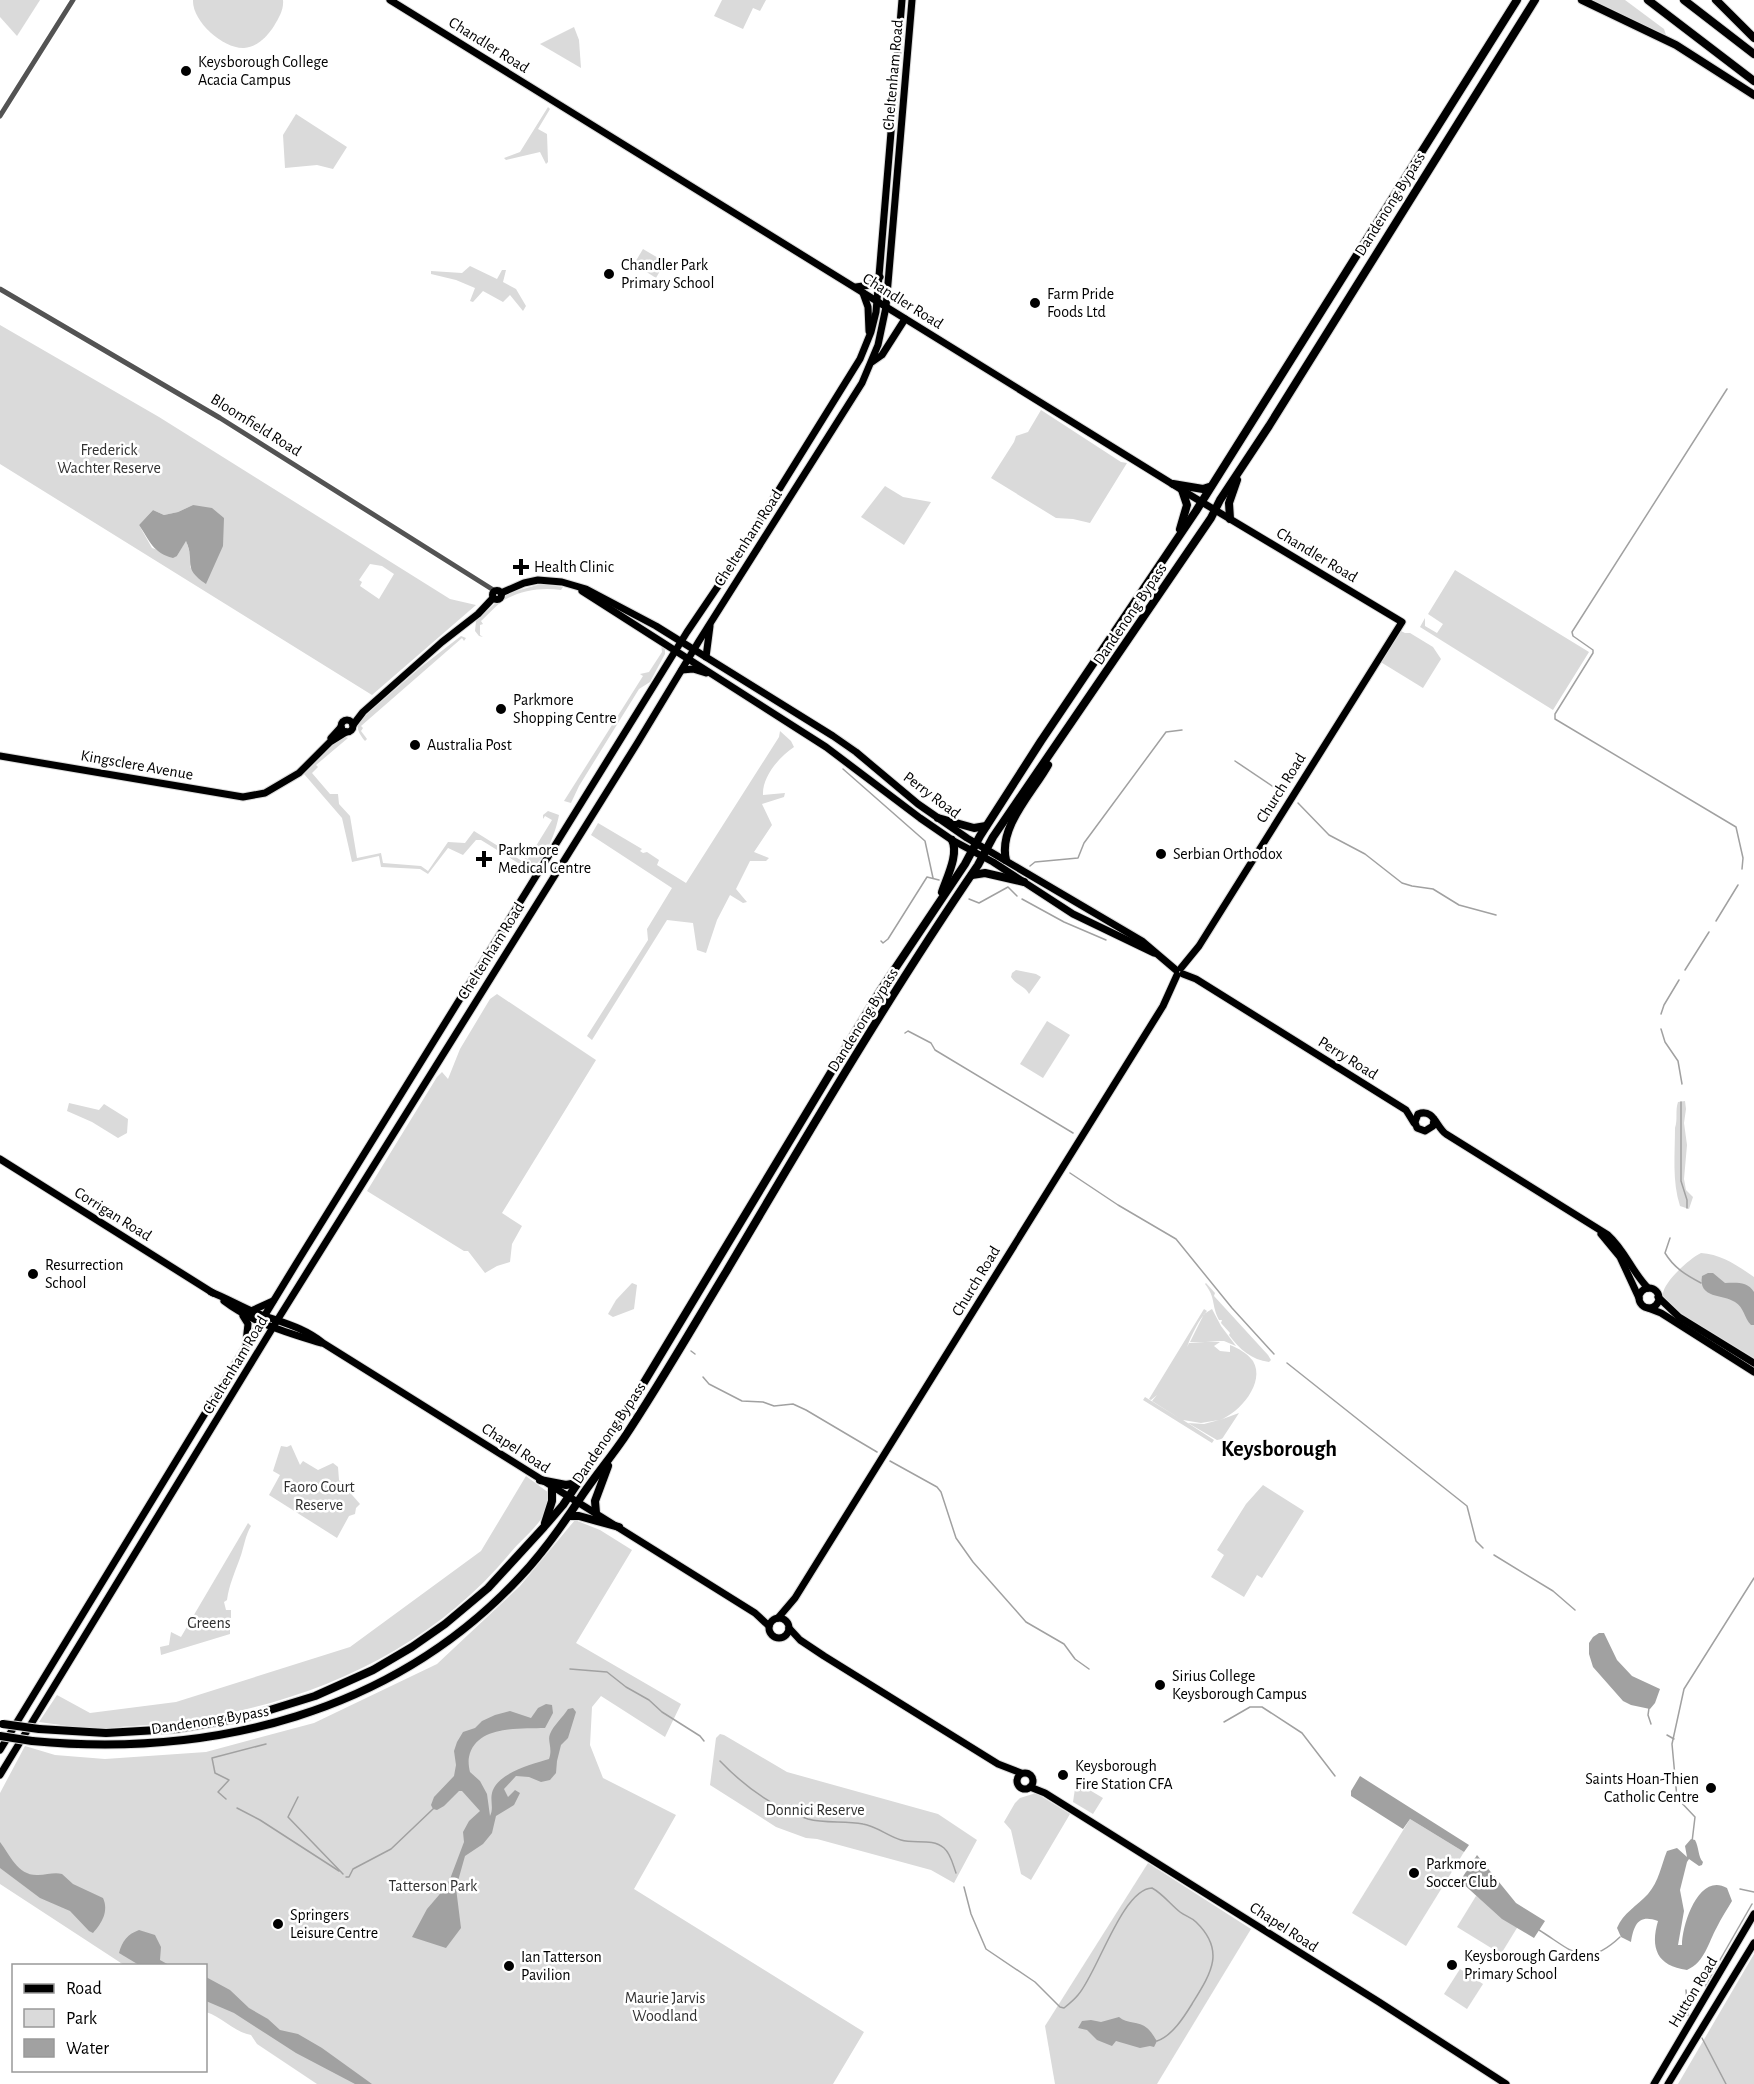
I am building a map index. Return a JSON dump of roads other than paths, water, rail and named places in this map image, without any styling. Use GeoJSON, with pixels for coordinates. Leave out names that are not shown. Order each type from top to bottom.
{"type":"FeatureCollection","features":[{"type":"Feature","properties":{"kind":"highway","name":"Dandenong Bypass"},"geometry":{"type":"LineString","coordinates":[[1,1723],[39,1729],[106,1733],[175,1729],[247,1717],[315,1696],[373,1670],[430,1635],[488,1588],[544,1527],[577,1484],[631,1404],[869,1009],[972,852],[986,826],[1177,539],[1515,0]]}},
{"type":"Feature","properties":{"kind":"highway","name":"Dandenong Bypass"},"geometry":{"type":"LineString","coordinates":[[0,1736],[32,1741],[109,1745],[150,1744],[185,1741],[274,1724],[339,1701],[372,1687],[407,1668],[469,1625],[523,1574],[570,1516],[673,1361],[860,1049],[1020,796],[1184,560],[1534,0]]}},
{"type":"Feature","properties":{"kind":"highway"},"geometry":{"type":"LineString","coordinates":[[1582,0],[1676,45],[1754,95]]}},
{"type":"Feature","properties":{"kind":"highway"},"geometry":{"type":"LineString","coordinates":[[1648,0],[1754,81]]}},
{"type":"Feature","properties":{"kind":"highway"},"geometry":{"type":"LineString","coordinates":[[1684,0],[1754,54]]}},
{"type":"Feature","properties":{"kind":"highway"},"geometry":{"type":"LineString","coordinates":[[1716,0],[1754,38]]}},
{"type":"Feature","properties":{"kind":"highway"},"geometry":{"type":"LineString","coordinates":[[1230,519],[1228,508],[1230,498],[1249,454]]}},
{"type":"Feature","properties":{"kind":"highway"},"geometry":{"type":"LineString","coordinates":[[1173,484],[1203,489],[1210,486]]}},
{"type":"Feature","properties":{"kind":"highway"},"geometry":{"type":"LineString","coordinates":[[1177,539],[1187,505],[1182,490]]}},
{"type":"Feature","properties":{"kind":"highway"},"geometry":{"type":"LineString","coordinates":[[1006,860],[1004,851],[1009,829],[1047,767],[1059,742]]}},
{"type":"Feature","properties":{"kind":"highway"},"geometry":{"type":"LineString","coordinates":[[938,818],[974,828],[986,826]]}},
{"type":"Feature","properties":{"kind":"highway"},"geometry":{"type":"LineString","coordinates":[[940,899],[954,856],[952,840]]}},
{"type":"Feature","properties":{"kind":"highway"},"geometry":{"type":"LineString","coordinates":[[972,875],[985,873],[1024,882]]}},
{"type":"Feature","properties":{"kind":"highway"},"geometry":{"type":"LineString","coordinates":[[596,1513],[595,1501],[613,1453]]}},
{"type":"Feature","properties":{"kind":"highway"},"geometry":{"type":"LineString","coordinates":[[540,1480],[566,1485],[577,1484]]}},
{"type":"Feature","properties":{"kind":"highway"},"geometry":{"type":"LineString","coordinates":[[544,1527],[552,1501],[552,1487]]}},
{"type":"Feature","properties":{"kind":"highway"},"geometry":{"type":"LineString","coordinates":[[570,1516],[576,1515],[619,1527]]}},
{"type":"Feature","properties":{"kind":"main road","name":"Chandler Road"},"geometry":{"type":"LineString","coordinates":[[390,0],[1200,502],[1402,622]]}},
{"type":"Feature","properties":{"kind":"main road","name":"Cheltenham Road"},"geometry":{"type":"LineString","coordinates":[[0,1750],[260,1323],[677,650],[850,376],[874,323],[880,277],[902,0]]}},
{"type":"Feature","properties":{"kind":"main road","name":"Cheltenham Road"},"geometry":{"type":"LineString","coordinates":[[0,1775],[278,1319],[693,649],[851,401],[872,362],[880,338],[886,307],[912,0]]}},
{"type":"Feature","properties":{"kind":"main road"},"geometry":{"type":"LineString","coordinates":[[894,93],[900,90],[906,79]]}},
{"type":"Feature","properties":{"kind":"main road"},"geometry":{"type":"LineString","coordinates":[[854,287],[870,285],[880,277]]}},
{"type":"Feature","properties":{"kind":"main road"},"geometry":{"type":"LineString","coordinates":[[863,293],[869,311],[868,339]]}},
{"type":"Feature","properties":{"kind":"main road"},"geometry":{"type":"LineString","coordinates":[[872,362],[882,356],[905,319]]}},
{"type":"Feature","properties":{"kind":"main road"},"geometry":{"type":"LineString","coordinates":[[496,594],[538,580],[572,584],[647,621],[682,642]]}},
{"type":"Feature","properties":{"kind":"main road","name":"Kingsclere Avenue"},"geometry":{"type":"LineString","coordinates":[[0,754],[233,795],[268,788],[299,771],[343,730],[344,721],[351,723],[442,642],[478,614],[496,594]]}},
{"type":"Feature","properties":{"kind":"main road"},"geometry":{"type":"LineString","coordinates":[[621,610],[642,629],[677,650]]}},
{"type":"Feature","properties":{"kind":"main road"},"geometry":{"type":"LineString","coordinates":[[642,629],[647,621]]}},
{"type":"Feature","properties":{"kind":"main road","name":"Church Road"},"geometry":{"type":"LineString","coordinates":[[773,1621],[795,1598],[1163,1006],[1179,972],[1199,946],[1402,622]]}},
{"type":"Feature","properties":{"kind":"main road"},"geometry":{"type":"LineString","coordinates":[[706,657],[710,624]]}},
{"type":"Feature","properties":{"kind":"main road","name":"Perry Road"},"geometry":{"type":"LineString","coordinates":[[682,642],[846,745],[918,804],[976,843],[1142,941],[1179,972],[1196,979],[1406,1110],[1421,1112]]}},
{"type":"Feature","properties":{"kind":"main road","name":"Perry Road"},"geometry":{"type":"LineString","coordinates":[[677,650],[844,759],[952,840],[1073,914],[1159,956]]}},
{"type":"Feature","properties":{"kind":"main road"},"geometry":{"type":"LineString","coordinates":[[682,670],[698,670],[719,678]]}},
{"type":"Feature","properties":{"kind":"main road"},"geometry":{"type":"LineString","coordinates":[[574,817],[586,825]]}},
{"type":"Feature","properties":{"kind":"main road"},"geometry":{"type":"LineString","coordinates":[[477,973],[488,980]]}},
{"type":"Feature","properties":{"kind":"main road"},"geometry":{"type":"LineString","coordinates":[[446,1023],[458,1030]]}},
{"type":"Feature","properties":{"kind":"main road","name":"Perry Road"},"geometry":{"type":"LineString","coordinates":[[1406,1110],[1415,1125]]}},
{"type":"Feature","properties":{"kind":"main road"},"geometry":{"type":"LineString","coordinates":[[1446,1134],[1420,1130],[1415,1125],[1415,1119],[1421,1112],[1430,1114],[1446,1134],[1608,1235],[1616,1243],[1638,1278],[1648,1288],[1655,1290],[1658,1297],[1679,1317],[1754,1363]]}},
{"type":"Feature","properties":{"kind":"main road"},"geometry":{"type":"LineString","coordinates":[[1425,1131],[1433,1126],[1434,1119]]}},
{"type":"Feature","properties":{"kind":"main road","name":"Corrigan Road"},"geometry":{"type":"LineString","coordinates":[[0,1159],[211,1292],[241,1314],[260,1323]]}},
{"type":"Feature","properties":{"kind":"main road"},"geometry":{"type":"LineString","coordinates":[[1594,1227],[1620,1257],[1642,1305],[1660,1313],[1754,1372]]}},
{"type":"Feature","properties":{"kind":"main road"},"geometry":{"type":"LineString","coordinates":[[1639,1298],[1642,1290],[1648,1288]]}},
{"type":"Feature","properties":{"kind":"main road","name":"Corrigan Road"},"geometry":{"type":"LineString","coordinates":[[211,1292],[251,1311],[278,1319]]}},
{"type":"Feature","properties":{"kind":"main road"},"geometry":{"type":"LineString","coordinates":[[1648,1308],[1656,1305],[1658,1297]]}},
{"type":"Feature","properties":{"kind":"main road"},"geometry":{"type":"LineString","coordinates":[[251,1311],[275,1300]]}},
{"type":"Feature","properties":{"kind":"main road"},"geometry":{"type":"LineString","coordinates":[[289,1303],[289,1317],[296,1326]]}},
{"type":"Feature","properties":{"kind":"main road"},"geometry":{"type":"LineString","coordinates":[[241,1314],[248,1324],[245,1348]]}},
{"type":"Feature","properties":{"kind":"main road","name":"Chapel Road"},"geometry":{"type":"LineString","coordinates":[[278,1319],[309,1332],[567,1497],[755,1613],[773,1621]]}},
{"type":"Feature","properties":{"kind":"main road","name":"Chapel Road"},"geometry":{"type":"LineString","coordinates":[[260,1323],[323,1343]]}},
{"type":"Feature","properties":{"kind":"main road","name":"Church Road"},"geometry":{"type":"LineString","coordinates":[[785,1636],[795,1598]]}},
{"type":"Feature","properties":{"kind":"main road"},"geometry":{"type":"LineString","coordinates":[[800,1640],[788,1625],[773,1621],[770,1633],[773,1636],[800,1640],[998,1764],[1017,1781],[1021,1788],[1032,1784],[1030,1774],[998,1764]]}},
{"type":"Feature","properties":{"kind":"main road"},"geometry":{"type":"LineString","coordinates":[[1017,1781],[1021,1773]]}},
{"type":"Feature","properties":{"kind":"main road","name":"Chapel Road"},"geometry":{"type":"LineString","coordinates":[[1032,1784],[1506,2084]]}},
{"type":"Feature","properties":{"kind":"main road","name":"Hutton Road"},"geometry":{"type":"LineString","coordinates":[[1654,2084],[1754,1914]]}},
{"type":"Feature","properties":{"kind":"main road","name":"Hutton Road"},"geometry":{"type":"LineString","coordinates":[[1668,2084],[1754,1944]]}},
{"type":"Feature","properties":{"kind":"street"},"geometry":{"type":"LineString","coordinates":[[0,116],[73,0]]}},
{"type":"Feature","properties":{"kind":"street","name":"Bloomfield Road"},"geometry":{"type":"LineString","coordinates":[[0,289],[229,423],[496,594]]}},
{"type":"Feature","properties":{"kind":"water"},"geometry":{"type":"Polygon","coordinates":[[[193,505],[212,508],[224,518],[223,546],[206,584],[191,569],[186,541],[177,556],[173,558],[166,556],[153,546],[139,525],[153,510],[164,515],[193,505]]]}},
{"type":"Feature","properties":{"kind":"water"},"geometry":{"type":"Polygon","coordinates":[[[1713,1273],[1725,1283],[1741,1283],[1751,1288],[1754,1292],[1754,1325],[1751,1325],[1738,1304],[1712,1295],[1704,1289],[1702,1276],[1713,1273]]]}},
{"type":"Feature","properties":{"kind":"water"},"geometry":{"type":"Polygon","coordinates":[[[1599,1633],[1604,1633],[1617,1660],[1632,1676],[1660,1689],[1650,1709],[1623,1701],[1593,1667],[1589,1654],[1589,1643],[1599,1633]]]}},
{"type":"Feature","properties":{"kind":"water"},"geometry":{"type":"Polygon","coordinates":[[[546,1704],[552,1705],[553,1713],[545,1728],[500,1731],[480,1739],[473,1747],[469,1757],[469,1767],[470,1772],[480,1781],[487,1794],[490,1816],[492,1793],[495,1786],[516,1770],[549,1759],[551,1731],[568,1709],[573,1708],[576,1712],[568,1738],[561,1745],[556,1773],[550,1780],[541,1782],[529,1777],[516,1776],[504,1789],[508,1797],[515,1790],[520,1793],[514,1805],[496,1816],[492,1833],[483,1844],[465,1856],[456,1888],[461,1928],[446,1948],[412,1937],[427,1909],[450,1879],[464,1842],[463,1832],[469,1821],[480,1811],[462,1791],[459,1791],[437,1810],[431,1805],[434,1797],[454,1776],[456,1765],[454,1751],[457,1742],[463,1732],[475,1728],[482,1721],[495,1715],[510,1711],[531,1718],[538,1708],[546,1704]]]}},
{"type":"Feature","properties":{"kind":"water"},"geometry":{"type":"Polygon","coordinates":[[[1360,1776],[1469,1845],[1464,1852],[1410,1819],[1403,1829],[1351,1796],[1351,1791],[1360,1776]]]}},
{"type":"Feature","properties":{"kind":"water"},"geometry":{"type":"Polygon","coordinates":[[[1691,1839],[1695,1840],[1703,1862],[1699,1866],[1689,1859],[1687,1862],[1680,1890],[1684,1911],[1678,1945],[1682,1945],[1685,1925],[1700,1893],[1708,1887],[1717,1885],[1727,1888],[1732,1901],[1702,1957],[1687,1970],[1669,1964],[1658,1954],[1655,1939],[1658,1921],[1646,1919],[1638,1922],[1631,1942],[1621,1937],[1617,1928],[1627,1914],[1652,1889],[1667,1851],[1677,1848],[1687,1857],[1685,1846],[1691,1839]]]}},
{"type":"Feature","properties":{"kind":"water"},"geometry":{"type":"Polygon","coordinates":[[[0,1842],[15,1864],[25,1872],[38,1875],[62,1874],[73,1884],[103,1898],[104,1917],[93,1933],[70,1911],[40,1898],[0,1868],[0,1842]]]}},
{"type":"Feature","properties":{"kind":"water"},"geometry":{"type":"Polygon","coordinates":[[[1477,1855],[1516,1903],[1545,1921],[1534,1938],[1502,1919],[1460,1881],[1477,1855]]]}},
{"type":"Feature","properties":{"kind":"water"},"geometry":{"type":"Polygon","coordinates":[[[139,1930],[155,1935],[161,1947],[160,1960],[167,1964],[137,1964],[119,1953],[126,1938],[139,1930]]]}},
{"type":"Feature","properties":{"kind":"water"},"geometry":{"type":"Polygon","coordinates":[[[207,1978],[230,1990],[249,2008],[268,2019],[280,2030],[298,2034],[322,2048],[372,2084],[355,2084],[296,2053],[234,2013],[207,2001],[207,1978]]]}},
{"type":"Feature","properties":{"kind":"water"},"geometry":{"type":"Polygon","coordinates":[[[1119,2017],[1147,2028],[1157,2041],[1154,2047],[1140,2048],[1116,2041],[1112,2046],[1097,2040],[1087,2030],[1078,2028],[1082,2021],[1101,2022],[1119,2017]]]}},
{"type":"Feature","properties":{"kind":"waterway"},"geometry":{"type":"LineString","coordinates":[[1727,389],[1572,632],[1573,636],[1593,650],[1593,653],[1555,714],[1555,719],[1736,827],[1743,858],[1742,869]]}},
{"type":"Feature","properties":{"kind":"waterway"},"geometry":{"type":"LineString","coordinates":[[1030,866],[1035,862],[1078,858],[1084,843],[1166,732],[1182,730]]}},
{"type":"Feature","properties":{"kind":"waterway"},"geometry":{"type":"LineString","coordinates":[[1235,761],[1284,794]]}},
{"type":"Feature","properties":{"kind":"waterway"},"geometry":{"type":"LineString","coordinates":[[843,769],[925,841],[933,878]]}},
{"type":"Feature","properties":{"kind":"waterway"},"geometry":{"type":"LineString","coordinates":[[1298,803],[1329,835],[1365,854],[1402,883],[1433,889],[1459,905],[1496,915]]}},
{"type":"Feature","properties":{"kind":"waterway"},"geometry":{"type":"LineString","coordinates":[[881,941],[883,943],[888,939],[927,877],[939,880]]}},
{"type":"Feature","properties":{"kind":"waterway"},"geometry":{"type":"LineString","coordinates":[[1716,921],[1738,885]]}},
{"type":"Feature","properties":{"kind":"waterway"},"geometry":{"type":"LineString","coordinates":[[969,899],[979,903],[1008,887],[1017,896]]}},
{"type":"Feature","properties":{"kind":"waterway"},"geometry":{"type":"LineString","coordinates":[[1022,899],[1064,922],[1106,940]]}},
{"type":"Feature","properties":{"kind":"waterway"},"geometry":{"type":"LineString","coordinates":[[1685,970],[1709,932]]}},
{"type":"Feature","properties":{"kind":"waterway"},"geometry":{"type":"LineString","coordinates":[[1661,1014],[1679,980]]}},
{"type":"Feature","properties":{"kind":"waterway"},"geometry":{"type":"LineString","coordinates":[[1661,1029],[1665,1042],[1678,1061],[1682,1084]]}},
{"type":"Feature","properties":{"kind":"waterway"},"geometry":{"type":"LineString","coordinates":[[905,1033],[908,1031],[931,1043],[935,1050],[1073,1133]]}},
{"type":"Feature","properties":{"kind":"waterway"},"geometry":{"type":"LineString","coordinates":[[1681,1102],[1681,1181],[1687,1208]]}},
{"type":"Feature","properties":{"kind":"waterway"},"geometry":{"type":"LineString","coordinates":[[1070,1173],[1176,1239],[1232,1308],[1274,1354]]}},
{"type":"Feature","properties":{"kind":"waterway"},"geometry":{"type":"LineString","coordinates":[[1670,1238],[1665,1253],[1681,1271],[1701,1283]]}},
{"type":"Feature","properties":{"kind":"waterway"},"geometry":{"type":"LineString","coordinates":[[691,1351],[695,1354]]}},
{"type":"Feature","properties":{"kind":"waterway"},"geometry":{"type":"LineString","coordinates":[[1287,1363],[1467,1506],[1476,1541],[1483,1548]]}},
{"type":"Feature","properties":{"kind":"waterway"},"geometry":{"type":"LineString","coordinates":[[703,1377],[709,1384],[742,1401],[763,1402],[774,1406],[793,1404],[877,1452]]}},
{"type":"Feature","properties":{"kind":"waterway"},"geometry":{"type":"LineString","coordinates":[[890,1461],[937,1487],[941,1492],[956,1538],[973,1562],[1026,1622],[1064,1644],[1075,1659],[1089,1669]]}},
{"type":"Feature","properties":{"kind":"waterway"},"geometry":{"type":"LineString","coordinates":[[1494,1555],[1553,1591],[1575,1610]]}},
{"type":"Feature","properties":{"kind":"waterway"},"geometry":{"type":"LineString","coordinates":[[1692,1842],[1695,1817],[1677,1798],[1672,1744],[1684,1689],[1754,1578]]}},
{"type":"Feature","properties":{"kind":"waterway"},"geometry":{"type":"LineString","coordinates":[[570,1669],[607,1672],[704,1741]]}},
{"type":"Feature","properties":{"kind":"waterway"},"geometry":{"type":"LineString","coordinates":[[1224,1722],[1250,1707],[1262,1707],[1302,1733],[1335,1776]]}},
{"type":"Feature","properties":{"kind":"waterway"},"geometry":{"type":"LineString","coordinates":[[1649,1708],[1648,1715],[1651,1724]]}},
{"type":"Feature","properties":{"kind":"waterway"},"geometry":{"type":"LineString","coordinates":[[1667,1735],[1674,1739]]}},
{"type":"Feature","properties":{"kind":"waterway"},"geometry":{"type":"LineString","coordinates":[[226,1799],[218,1792],[229,1780],[215,1773],[212,1758],[266,1744]]}},
{"type":"Feature","properties":{"kind":"waterway"},"geometry":{"type":"LineString","coordinates":[[720,1761],[760,1795],[783,1809],[808,1819],[863,1824],[901,1840],[939,1845],[948,1853],[956,1873]]}},
{"type":"Feature","properties":{"kind":"waterway"},"geometry":{"type":"LineString","coordinates":[[298,1797],[288,1817],[343,1874]]}},
{"type":"Feature","properties":{"kind":"waterway"},"geometry":{"type":"LineString","coordinates":[[237,1808],[260,1820],[339,1871]]}},
{"type":"Feature","properties":{"kind":"waterway"},"geometry":{"type":"LineString","coordinates":[[346,1877],[349,1877],[353,1869],[391,1849],[433,1809]]}},
{"type":"Feature","properties":{"kind":"waterway"},"geometry":{"type":"LineString","coordinates":[[964,1887],[971,1914],[986,1949],[1035,1982],[1060,2007],[1064,2008],[1085,1984],[1120,1917],[1130,1902],[1141,1892],[1152,1888],[1180,1912],[1194,1920],[1211,1943],[1213,1953],[1210,1972],[1199,1993],[1173,2031],[1157,2041]]}},
{"type":"Feature","properties":{"kind":"waterway"},"geometry":{"type":"LineString","coordinates":[[1740,1889],[1754,1892]]}},
{"type":"Feature","properties":{"kind":"waterway"},"geometry":{"type":"LineString","coordinates":[[1705,1986],[1752,1904]]}},
{"type":"Feature","properties":{"kind":"waterway"},"geometry":{"type":"LineString","coordinates":[[1539,1930],[1570,1950],[1588,1955],[1608,1947],[1620,1937]]}},
{"type":"Feature","properties":{"kind":"waterway"},"geometry":{"type":"LineString","coordinates":[[1684,2015],[1688,2015],[1686,1990]]}},
{"type":"Feature","properties":{"kind":"waterway"},"geometry":{"type":"LineString","coordinates":[[1702,2038],[1726,2084]]}},
{"type":"Feature","properties":{"kind":"place","name":"Keysborough College Acacia Campus"},"geometry":{"type":"Point","coordinates":[186,71]}},
{"type":"Feature","properties":{"kind":"place","name":"Chandler Park Primary School"},"geometry":{"type":"Point","coordinates":[609,274]}},
{"type":"Feature","properties":{"kind":"place","name":"Farm Pride Foods Ltd"},"geometry":{"type":"Point","coordinates":[1035,303]}},
{"type":"Feature","properties":{"kind":"place","name":"Health Clinic"},"geometry":{"type":"Point","coordinates":[521,567]}},
{"type":"Feature","properties":{"kind":"place","name":"Parkmore Shopping Centre"},"geometry":{"type":"Point","coordinates":[501,709]}},
{"type":"Feature","properties":{"kind":"place","name":"Australia Post"},"geometry":{"type":"Point","coordinates":[415,745]}},
{"type":"Feature","properties":{"kind":"place","name":"Serbian Orthodox"},"geometry":{"type":"Point","coordinates":[1161,854]}},
{"type":"Feature","properties":{"kind":"place","name":"Parkmore Medical Centre"},"geometry":{"type":"Point","coordinates":[484,859]}},
{"type":"Feature","properties":{"kind":"place","name":"Resurrection School"},"geometry":{"type":"Point","coordinates":[33,1274]}},
{"type":"Feature","properties":{"kind":"place","name":"Sirius College Keysborough Campus"},"geometry":{"type":"Point","coordinates":[1160,1685]}},
{"type":"Feature","properties":{"kind":"place","name":"Keysborough Fire Station CFA"},"geometry":{"type":"Point","coordinates":[1063,1775]}},
{"type":"Feature","properties":{"kind":"place","name":"Saints Hoan-Thien Catholic Centre"},"geometry":{"type":"Point","coordinates":[1711,1788]}},
{"type":"Feature","properties":{"kind":"place","name":"Parkmore Soccer Club"},"geometry":{"type":"Point","coordinates":[1414,1873]}},
{"type":"Feature","properties":{"kind":"place","name":"Springers Leisure Centre"},"geometry":{"type":"Point","coordinates":[278,1924]}},
{"type":"Feature","properties":{"kind":"place","name":"Keysborough Gardens Primary School"},"geometry":{"type":"Point","coordinates":[1452,1965]}},
{"type":"Feature","properties":{"kind":"place","name":"Ian Tatterson Pavilion"},"geometry":{"type":"Point","coordinates":[509,1966]}},
{"type":"Feature","properties":{"kind":"district","name":"Keysborough"},"geometry":{"type":"Point","coordinates":[1279,1449]}},
{"type":"Feature","properties":{"kind":"park label","name":"Frederick Wachter Reserve"},"geometry":{"type":"Point","coordinates":[109,459]}},
{"type":"Feature","properties":{"kind":"park label","name":"Faoro Court Reserve"},"geometry":{"type":"Point","coordinates":[319,1496]}},
{"type":"Feature","properties":{"kind":"park label","name":"Greens"},"geometry":{"type":"Point","coordinates":[209,1623]}},
{"type":"Feature","properties":{"kind":"park label","name":"Donnici Reserve"},"geometry":{"type":"Point","coordinates":[815,1810]}},
{"type":"Feature","properties":{"kind":"park label","name":"Tatterson Park"},"geometry":{"type":"Point","coordinates":[433,1886]}},
{"type":"Feature","properties":{"kind":"park label","name":"Maurie Jarvis Woodland"},"geometry":{"type":"Point","coordinates":[665,2007]}}]}
